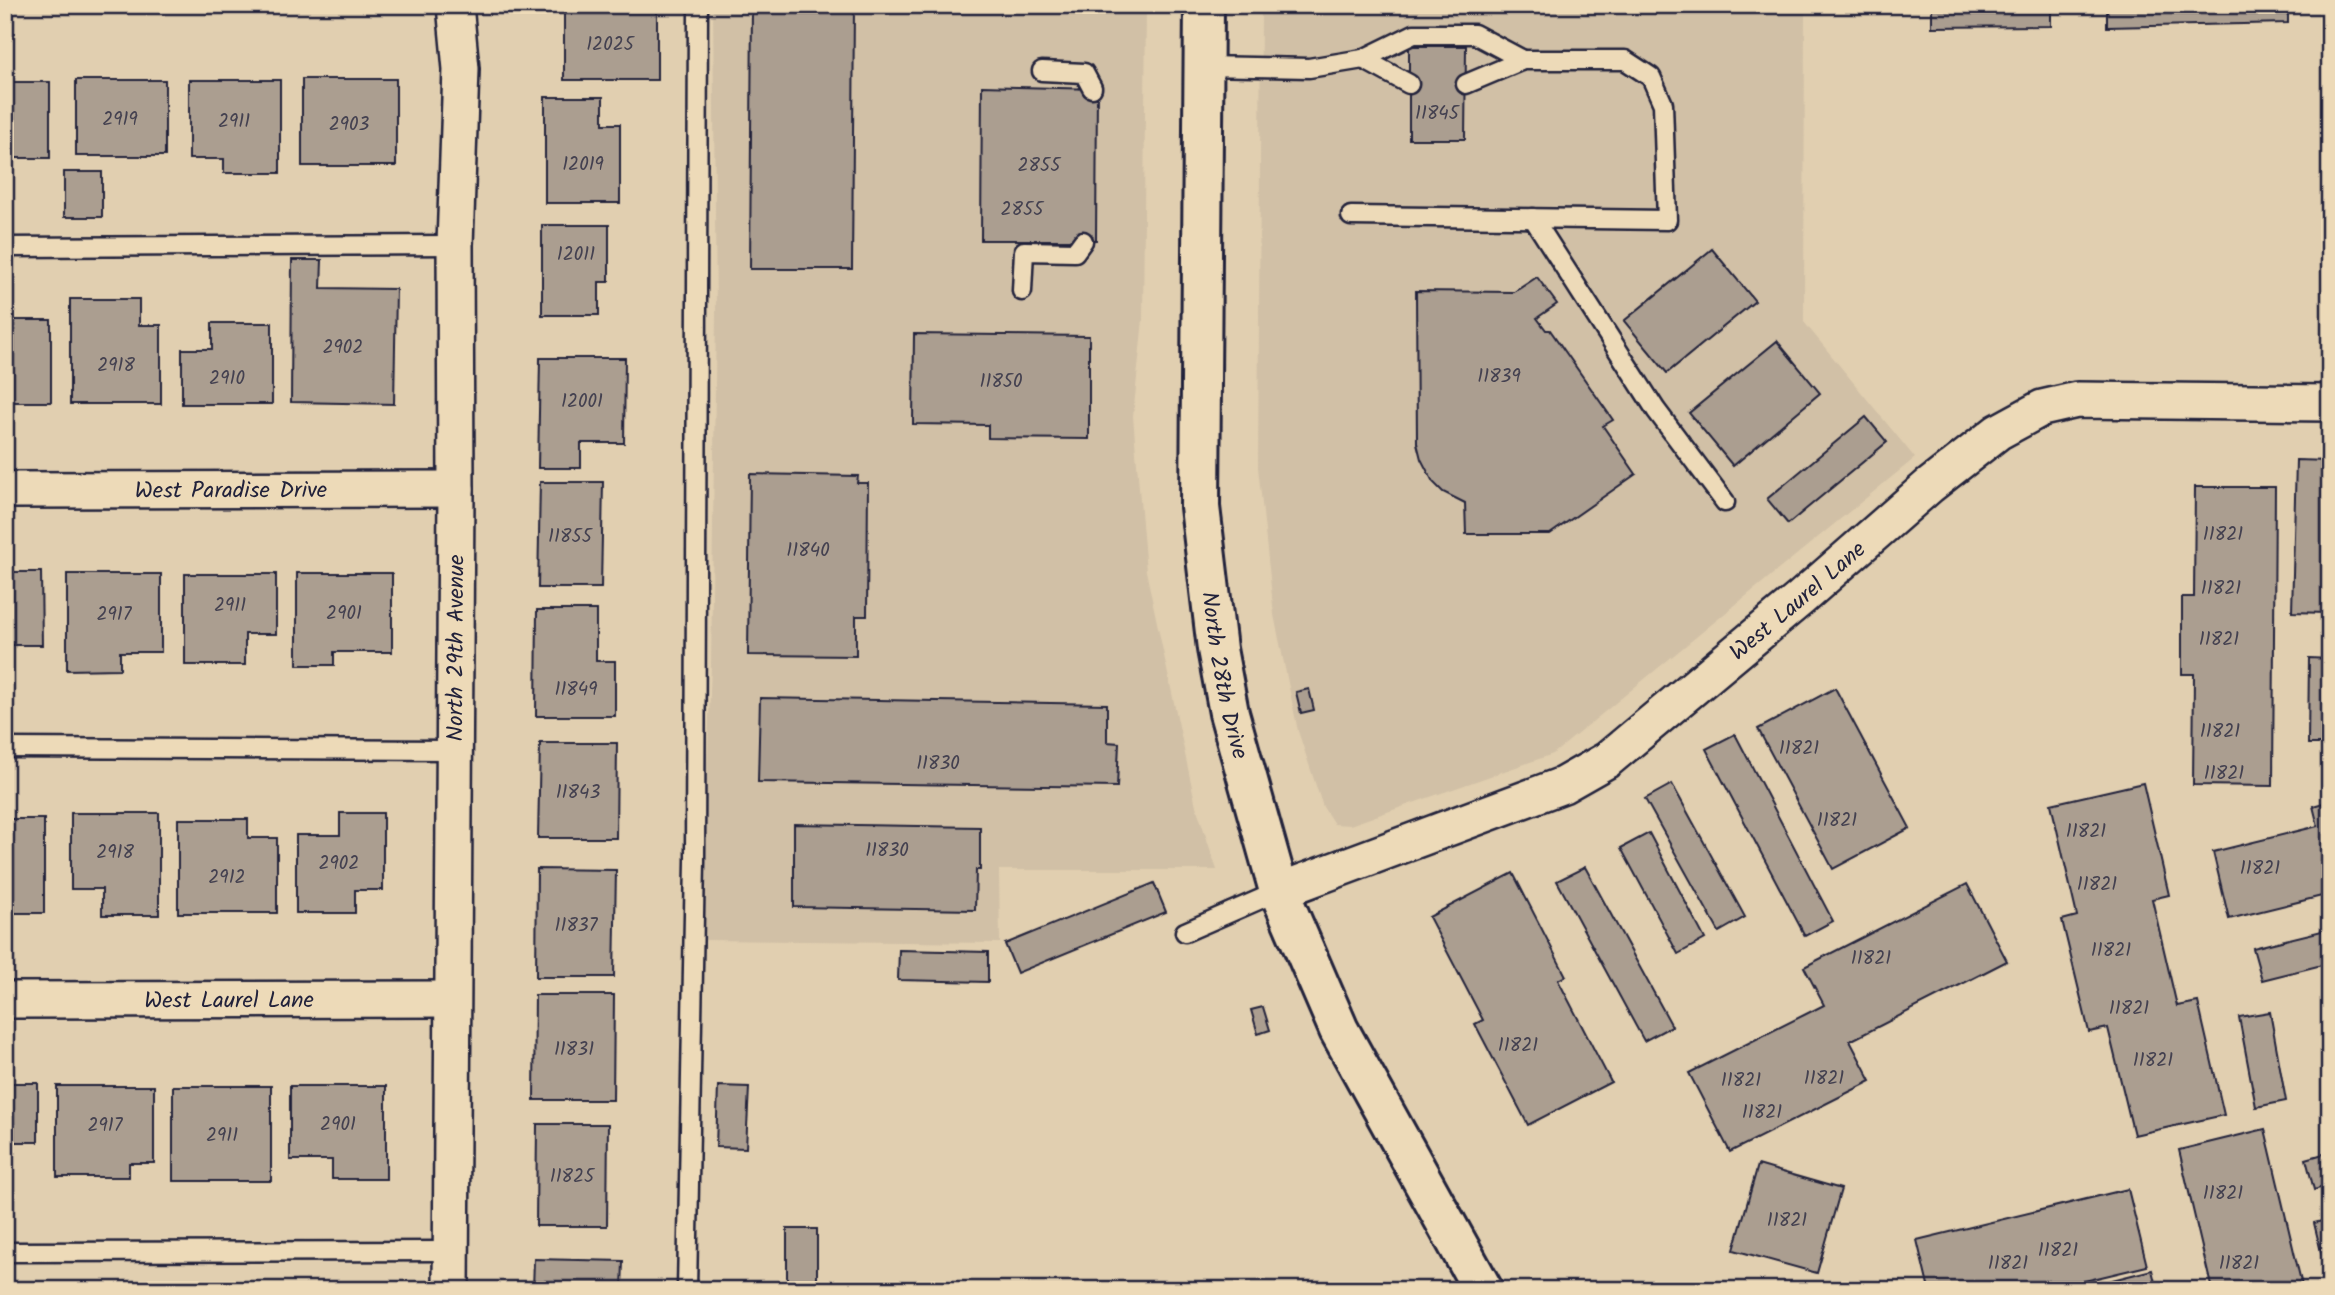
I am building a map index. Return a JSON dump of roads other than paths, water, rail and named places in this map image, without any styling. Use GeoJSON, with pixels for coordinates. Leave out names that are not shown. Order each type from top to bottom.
{"type":"FeatureCollection","features":[{"type":"Feature","properties":{"kind":"street","name":"North 29th Avenue"},"geometry":{"type":"LineString","coordinates":[[451,1290],[455,245],[461,69],[455,5]]}},
{"type":"Feature","properties":{"kind":"street","name":"North 28th Drive"},"geometry":{"type":"LineString","coordinates":[[1204,5],[1199,507],[1215,637],[1229,713],[1279,891],[1339,1030],[1483,1290]]}},
{"type":"Feature","properties":{"kind":"street","name":"West Laurel Lane"},"geometry":{"type":"LineString","coordinates":[[1279,891],[1563,785],[1608,760],[1801,598],[1928,486],[1998,432],[2042,408],[2077,401],[2330,403]]}},
{"type":"Feature","properties":{"kind":"street","name":"West Paradise Drive"},"geometry":{"type":"LineString","coordinates":[[5,490],[456,489]]}},
{"type":"Feature","properties":{"kind":"street","name":"West Laurel Lane"},"geometry":{"type":"LineString","coordinates":[[5,1000],[452,999]]}},
{"type":"Feature","properties":{"kind":"lane"},"geometry":{"type":"LineString","coordinates":[[687,1290],[695,861],[698,5]]}},
{"type":"Feature","properties":{"kind":"lane"},"geometry":{"type":"LineString","coordinates":[[1203,66],[1309,68],[1363,59],[1413,34],[1474,34],[1523,60]]}},
{"type":"Feature","properties":{"kind":"lane"},"geometry":{"type":"LineString","coordinates":[[1363,59],[1409,84]]}},
{"type":"Feature","properties":{"kind":"lane"},"geometry":{"type":"LineString","coordinates":[[1350,216],[1667,220],[1663,104],[1651,77],[1625,60],[1523,60],[1466,84]]}},
{"type":"Feature","properties":{"kind":"lane"},"geometry":{"type":"LineString","coordinates":[[1042,71],[1084,73],[1092,88]]}},
{"type":"Feature","properties":{"kind":"lane"},"geometry":{"type":"LineString","coordinates":[[1532,218],[1656,410],[1725,502]]}},
{"type":"Feature","properties":{"kind":"lane"},"geometry":{"type":"LineString","coordinates":[[1022,291],[1024,251],[1075,252],[1083,241]]}},
{"type":"Feature","properties":{"kind":"lane"},"geometry":{"type":"LineString","coordinates":[[5,247],[455,245]]}},
{"type":"Feature","properties":{"kind":"lane"},"geometry":{"type":"LineString","coordinates":[[5,748],[453,750]]}},
{"type":"Feature","properties":{"kind":"lane"},"geometry":{"type":"LineString","coordinates":[[1185,932],[1279,891]]}},
{"type":"Feature","properties":{"kind":"lane"},"geometry":{"type":"LineString","coordinates":[[5,1252],[452,1251]]}}]}
